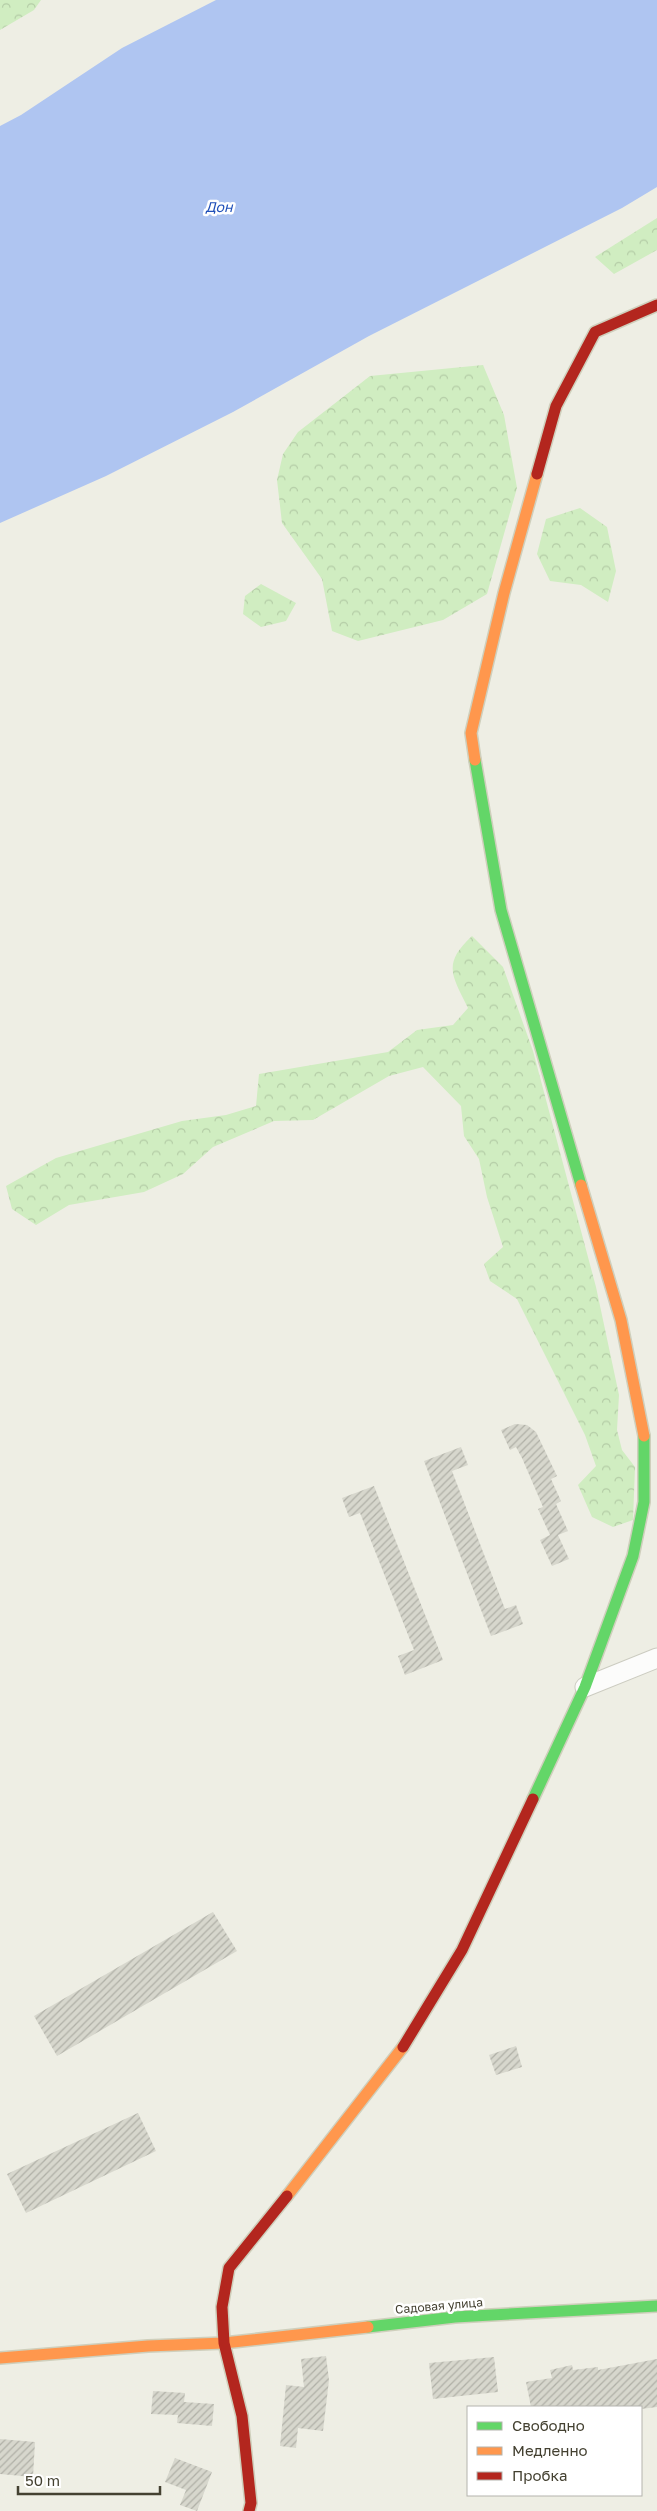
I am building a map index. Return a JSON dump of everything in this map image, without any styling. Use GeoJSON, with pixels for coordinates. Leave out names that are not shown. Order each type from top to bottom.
{"type":"FeatureCollection","features":[{"type":"Feature","properties":{"kind":"street"},"geometry":{"type":"LineString","coordinates":[[249,2511],[251,2503],[242,2416],[224,2343],[222,2307],[229,2268],[396,2058],[462,1950],[585,1687],[634,1556],[644,1502],[644,1428],[621,1320],[501,910],[483,814],[471,733],[504,593],[556,406],[595,332],[657,305]]}},
{"type":"Feature","properties":{"kind":"street"},"geometry":{"type":"LineString","coordinates":[[585,1687],[657,1658]]}},
{"type":"Feature","properties":{"kind":"street","name":"Садовая улица"},"geometry":{"type":"LineString","coordinates":[[0,2358],[148,2346],[224,2343],[456,2317],[657,2306]]}},
{"type":"Feature","properties":{"kind":"green space"},"geometry":{"type":"Polygon","coordinates":[[[0,0],[41,0],[34,10],[0,30],[0,0]]]}},
{"type":"Feature","properties":{"kind":"green space"},"geometry":{"type":"Polygon","coordinates":[[[657,218],[657,250],[614,274],[595,257],[657,218]]]}},
{"type":"Feature","properties":{"kind":"green space"},"geometry":{"type":"Polygon","coordinates":[[[483,365],[504,415],[517,488],[487,594],[443,620],[358,641],[332,631],[322,579],[282,523],[277,480],[283,454],[298,432],[370,376],[483,365]]]}},
{"type":"Feature","properties":{"kind":"green space"},"geometry":{"type":"Polygon","coordinates":[[[580,508],[607,527],[616,571],[608,602],[581,585],[550,581],[537,554],[546,519],[580,508]]]}},
{"type":"Feature","properties":{"kind":"green space"},"geometry":{"type":"Polygon","coordinates":[[[261,584],[296,603],[286,621],[261,627],[243,614],[245,596],[261,584]]]}},
{"type":"Feature","properties":{"kind":"green space"},"geometry":{"type":"Polygon","coordinates":[[[472,936],[503,967],[533,1051],[596,1287],[619,1395],[617,1430],[622,1450],[635,1467],[633,1520],[613,1527],[592,1517],[578,1485],[596,1466],[585,1435],[517,1299],[490,1281],[484,1264],[503,1247],[487,1197],[479,1159],[464,1136],[461,1106],[423,1067],[389,1076],[313,1120],[274,1121],[213,1147],[183,1174],[144,1192],[69,1205],[36,1225],[12,1209],[6,1186],[56,1158],[182,1121],[226,1115],[256,1106],[259,1074],[388,1052],[417,1030],[453,1025],[468,1008],[454,978],[453,962],[456,954],[472,936]]]}},
{"type":"Feature","properties":{"kind":"water","name":"Дон"},"geometry":{"type":"Polygon","coordinates":[[[216,0],[657,0],[657,187],[622,208],[369,336],[233,412],[106,476],[0,523],[0,126],[21,115],[122,48],[216,0]]]}},
{"type":"Feature","properties":{"kind":"building"},"geometry":{"type":"Polygon","coordinates":[[[515,1424],[527,1425],[536,1432],[557,1476],[551,1479],[561,1501],[556,1504],[568,1531],[558,1535],[569,1559],[552,1566],[540,1540],[550,1535],[538,1509],[543,1507],[516,1447],[510,1450],[501,1430],[515,1424]]]}},
{"type":"Feature","properties":{"kind":"building"},"geometry":{"type":"Polygon","coordinates":[[[461,1447],[468,1465],[452,1471],[505,1609],[516,1605],[523,1624],[491,1636],[424,1461],[461,1447]]]}},
{"type":"Feature","properties":{"kind":"building"},"geometry":{"type":"Polygon","coordinates":[[[374,1486],[443,1660],[405,1675],[398,1656],[414,1650],[360,1513],[349,1517],[342,1498],[374,1486]]]}},
{"type":"Feature","properties":{"kind":"building"},"geometry":{"type":"Polygon","coordinates":[[[213,1912],[237,1951],[57,2056],[34,2016],[213,1912]]]}},
{"type":"Feature","properties":{"kind":"building"},"geometry":{"type":"Polygon","coordinates":[[[516,2046],[522,2067],[496,2075],[489,2055],[516,2046]]]}},
{"type":"Feature","properties":{"kind":"building"},"geometry":{"type":"Polygon","coordinates":[[[138,2113],[156,2151],[26,2213],[7,2174],[138,2113]]]}},
{"type":"Feature","properties":{"kind":"building"},"geometry":{"type":"Polygon","coordinates":[[[326,2356],[329,2380],[323,2431],[298,2428],[296,2448],[280,2446],[286,2385],[304,2387],[301,2359],[326,2356]]]}},
{"type":"Feature","properties":{"kind":"building"},"geometry":{"type":"Polygon","coordinates":[[[494,2357],[498,2392],[433,2399],[429,2363],[494,2357]]]}},
{"type":"Feature","properties":{"kind":"building"},"geometry":{"type":"Polygon","coordinates":[[[657,2359],[657,2407],[642,2409],[642,2406],[531,2406],[526,2382],[552,2378],[550,2370],[572,2365],[573,2370],[598,2367],[598,2370],[657,2359]]]}},
{"type":"Feature","properties":{"kind":"building"},"geometry":{"type":"Polygon","coordinates":[[[153,2391],[185,2393],[184,2402],[214,2404],[212,2426],[177,2423],[178,2415],[151,2414],[153,2391]]]}},
{"type":"Feature","properties":{"kind":"building"},"geometry":{"type":"Polygon","coordinates":[[[0,2439],[35,2442],[33,2477],[0,2474],[0,2439]]]}},
{"type":"Feature","properties":{"kind":"building"},"geometry":{"type":"Polygon","coordinates":[[[175,2458],[212,2472],[197,2511],[180,2505],[186,2490],[165,2482],[175,2458]]]}},
{"type":"Feature","properties":{"kind":"traffic: fast"},"geometry":{"type":"LineString","coordinates":[[475,760],[501,910],[581,1185]]}},
{"type":"Feature","properties":{"kind":"traffic: fast"},"geometry":{"type":"LineString","coordinates":[[533,1799],[585,1687],[633,1556],[644,1502],[644,1436]]}},
{"type":"Feature","properties":{"kind":"traffic: fast"},"geometry":{"type":"LineString","coordinates":[[368,2327],[455,2317],[657,2306]]}},
{"type":"Feature","properties":{"kind":"traffic: slow"},"geometry":{"type":"LineString","coordinates":[[475,760],[471,733],[504,593],[537,474]]}},
{"type":"Feature","properties":{"kind":"traffic: slow"},"geometry":{"type":"LineString","coordinates":[[581,1185],[621,1320],[644,1436]]}},
{"type":"Feature","properties":{"kind":"traffic: slow"},"geometry":{"type":"LineString","coordinates":[[287,2196],[403,2047]]}},
{"type":"Feature","properties":{"kind":"traffic: slow"},"geometry":{"type":"LineString","coordinates":[[0,2358],[148,2346],[224,2343],[368,2327]]}},
{"type":"Feature","properties":{"kind":"traffic: jam"},"geometry":{"type":"LineString","coordinates":[[537,474],[556,406],[595,332],[657,305]]}},
{"type":"Feature","properties":{"kind":"traffic: jam"},"geometry":{"type":"LineString","coordinates":[[403,2047],[462,1950],[533,1799]]}},
{"type":"Feature","properties":{"kind":"traffic: jam"},"geometry":{"type":"LineString","coordinates":[[249,2511],[251,2503],[242,2416],[224,2343],[222,2307],[229,2268],[287,2196]]}}]}
